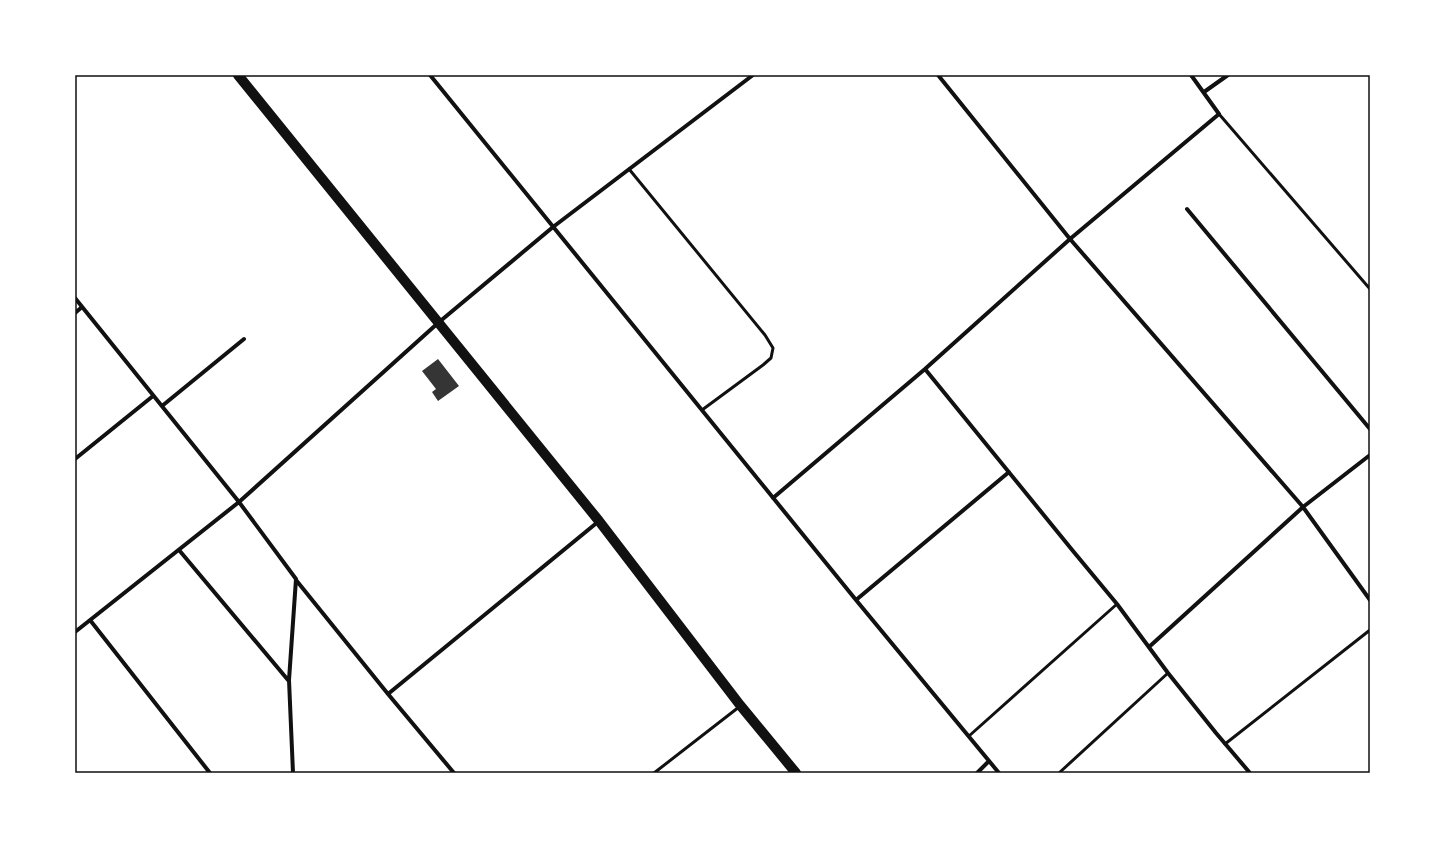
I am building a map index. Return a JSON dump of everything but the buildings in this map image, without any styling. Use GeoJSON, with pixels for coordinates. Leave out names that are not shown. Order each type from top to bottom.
{"type":"FeatureCollection","features":[{"type":"Feature","properties":{"kind":"main road"},"geometry":{"type":"LineString","coordinates":[[238,75],[599,521],[740,705],[796,773]]}},
{"type":"Feature","properties":{"kind":"street"},"geometry":{"type":"LineString","coordinates":[[430,75],[856,600],[999,773]]}},
{"type":"Feature","properties":{"kind":"street"},"geometry":{"type":"LineString","coordinates":[[75,632],[239,502],[438,323],[553,227],[753,75]]}},
{"type":"Feature","properties":{"kind":"street"},"geometry":{"type":"LineString","coordinates":[[938,75],[1070,239],[1303,507],[1370,600]]}},
{"type":"Feature","properties":{"kind":"street"},"geometry":{"type":"LineString","coordinates":[[774,498],[925,369],[1070,239],[1219,114],[1191,75]]}},
{"type":"Feature","properties":{"kind":"street"},"geometry":{"type":"LineString","coordinates":[[1204,92],[1228,75]]}},
{"type":"Feature","properties":{"kind":"street"},"geometry":{"type":"LineString","coordinates":[[1187,209],[1370,429]]}},
{"type":"Feature","properties":{"kind":"street"},"geometry":{"type":"LineString","coordinates":[[75,298],[239,502],[296,580],[454,773]]}},
{"type":"Feature","properties":{"kind":"street"},"geometry":{"type":"LineString","coordinates":[[75,313],[82,307]]}},
{"type":"Feature","properties":{"kind":"street"},"geometry":{"type":"LineString","coordinates":[[162,406],[244,339]]}},
{"type":"Feature","properties":{"kind":"street"},"geometry":{"type":"LineString","coordinates":[[925,369],[1072,551],[1117,604],[1168,673],[1250,773]]}},
{"type":"Feature","properties":{"kind":"street"},"geometry":{"type":"LineString","coordinates":[[75,459],[154,396]]}},
{"type":"Feature","properties":{"kind":"street"},"geometry":{"type":"LineString","coordinates":[[1149,648],[1303,507],[1370,455]]}},
{"type":"Feature","properties":{"kind":"street"},"geometry":{"type":"LineString","coordinates":[[856,600],[1009,472]]}},
{"type":"Feature","properties":{"kind":"street"},"geometry":{"type":"LineString","coordinates":[[388,694],[599,521]]}},
{"type":"Feature","properties":{"kind":"street"},"geometry":{"type":"LineString","coordinates":[[179,550],[289,680]]}},
{"type":"Feature","properties":{"kind":"street"},"geometry":{"type":"LineString","coordinates":[[293,773],[289,680],[296,580]]}},
{"type":"Feature","properties":{"kind":"street"},"geometry":{"type":"LineString","coordinates":[[90,620],[210,773]]}},
{"type":"Feature","properties":{"kind":"street"},"geometry":{"type":"LineString","coordinates":[[977,773],[989,761]]}},
{"type":"Feature","properties":{"kind":"lane"},"geometry":{"type":"LineString","coordinates":[[1219,114],[1370,289]]}},
{"type":"Feature","properties":{"kind":"lane"},"geometry":{"type":"LineString","coordinates":[[629,169],[765,336],[773,348],[771,358],[764,365],[702,410]]}},
{"type":"Feature","properties":{"kind":"lane"},"geometry":{"type":"LineString","coordinates":[[969,736],[1117,604]]}},
{"type":"Feature","properties":{"kind":"lane"},"geometry":{"type":"LineString","coordinates":[[1225,744],[1370,630]]}},
{"type":"Feature","properties":{"kind":"lane"},"geometry":{"type":"LineString","coordinates":[[1059,773],[1168,673]]}},
{"type":"Feature","properties":{"kind":"lane"},"geometry":{"type":"LineString","coordinates":[[654,773],[740,705]]}}]}
